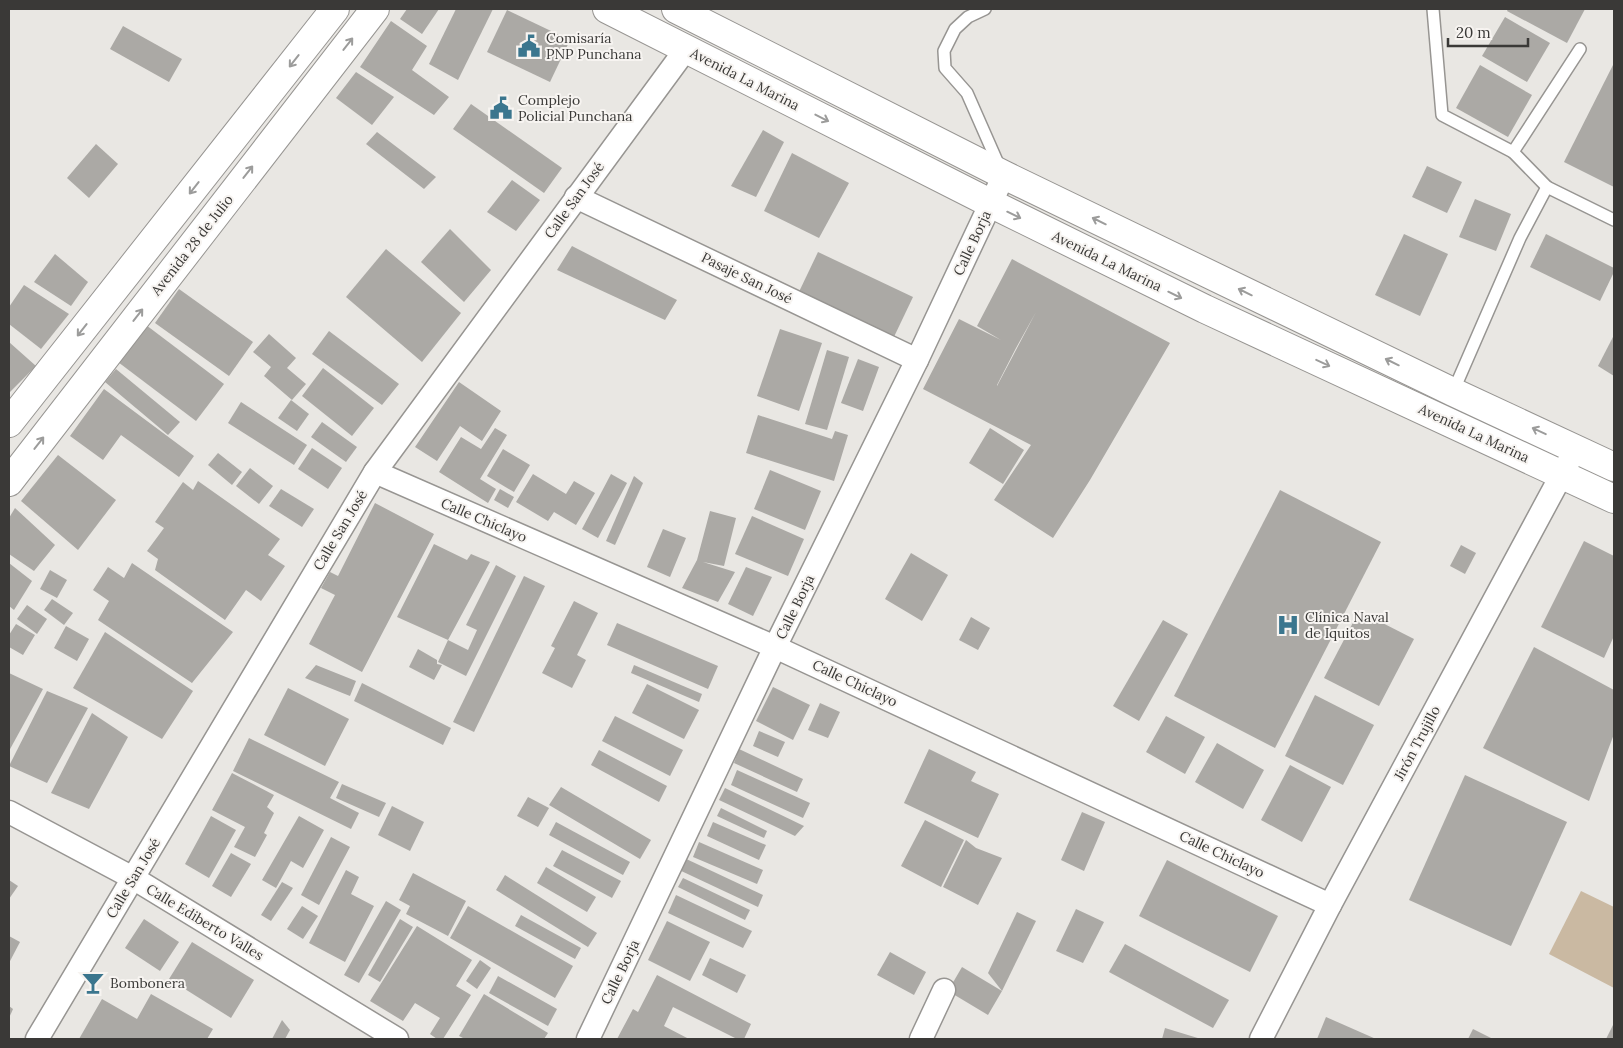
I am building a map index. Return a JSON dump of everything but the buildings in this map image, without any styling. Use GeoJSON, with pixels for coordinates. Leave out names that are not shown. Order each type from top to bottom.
{"type":"FeatureCollection","features":[{"type":"Feature","properties":{"kind":"main road"},"geometry":{"type":"LineString","coordinates":[[9,423],[335,9]]}},
{"type":"Feature","properties":{"kind":"main road","name":"Avenida 28 de Julio"},"geometry":{"type":"LineString","coordinates":[[9,482],[375,9]]}},
{"type":"Feature","properties":{"kind":"main road","name":"Avenida La Marina"},"geometry":{"type":"LineString","coordinates":[[607,9],[990,203],[1205,309],[1562,474],[1614,500]]}},
{"type":"Feature","properties":{"kind":"main road","name":"Avenida La Marina"},"geometry":{"type":"LineString","coordinates":[[676,9],[1004,175],[1453,392],[1614,467]]}},
{"type":"Feature","properties":{"kind":"street","name":"Calle San José"},"geometry":{"type":"LineString","coordinates":[[37,1039],[375,472],[686,49]]}},
{"type":"Feature","properties":{"kind":"street","name":"Calle Borja"},"geometry":{"type":"LineString","coordinates":[[588,1039],[776,646],[917,360],[1004,175]]}},
{"type":"Feature","properties":{"kind":"street","name":"Pasaje San José"},"geometry":{"type":"LineString","coordinates":[[576,197],[917,360]]}},
{"type":"Feature","properties":{"kind":"street","name":"Jirón Trujillo"},"geometry":{"type":"LineString","coordinates":[[1260,1039],[1576,448]]}},
{"type":"Feature","properties":{"kind":"street","name":"Calle Chiclayo"},"geometry":{"type":"LineString","coordinates":[[375,472],[776,646],[1330,905]]}},
{"type":"Feature","properties":{"kind":"street","name":"Calle Ediberto Valles"},"geometry":{"type":"LineString","coordinates":[[9,812],[133,878],[397,1039]]}},
{"type":"Feature","properties":{"kind":"street"},"geometry":{"type":"LineString","coordinates":[[920,1039],[944,990]]}},
{"type":"Feature","properties":{"kind":"lane"},"geometry":{"type":"LineString","coordinates":[[985,9],[968,17],[955,29],[944,51],[945,68],[967,93],[1004,175]]}},
{"type":"Feature","properties":{"kind":"lane"},"geometry":{"type":"LineString","coordinates":[[1433,9],[1442,115],[1512,152],[1547,187],[1614,220]]}},
{"type":"Feature","properties":{"kind":"lane"},"geometry":{"type":"LineString","coordinates":[[1512,152],[1580,50]]}},
{"type":"Feature","properties":{"kind":"lane"},"geometry":{"type":"LineString","coordinates":[[1453,392],[1520,238],[1547,187]]}},
{"type":"Feature","properties":{"kind":"shaded area"},"geometry":{"type":"Polygon","coordinates":[[[1581,891],[1614,907],[1614,988],[1549,954],[1581,891]]]}},
{"type":"Feature","properties":{"kind":"place","name":"Comisaría PNP Punchana"},"geometry":{"type":"Point","coordinates":[529,46]}},
{"type":"Feature","properties":{"kind":"place","name":"Complejo Policial Punchana"},"geometry":{"type":"Point","coordinates":[501,108]}},
{"type":"Feature","properties":{"kind":"place","name":"Clínica Naval de Iquitos"},"geometry":{"type":"Point","coordinates":[1288,625]}},
{"type":"Feature","properties":{"kind":"place","name":"Bombonera"},"geometry":{"type":"Point","coordinates":[93,983]}}]}
